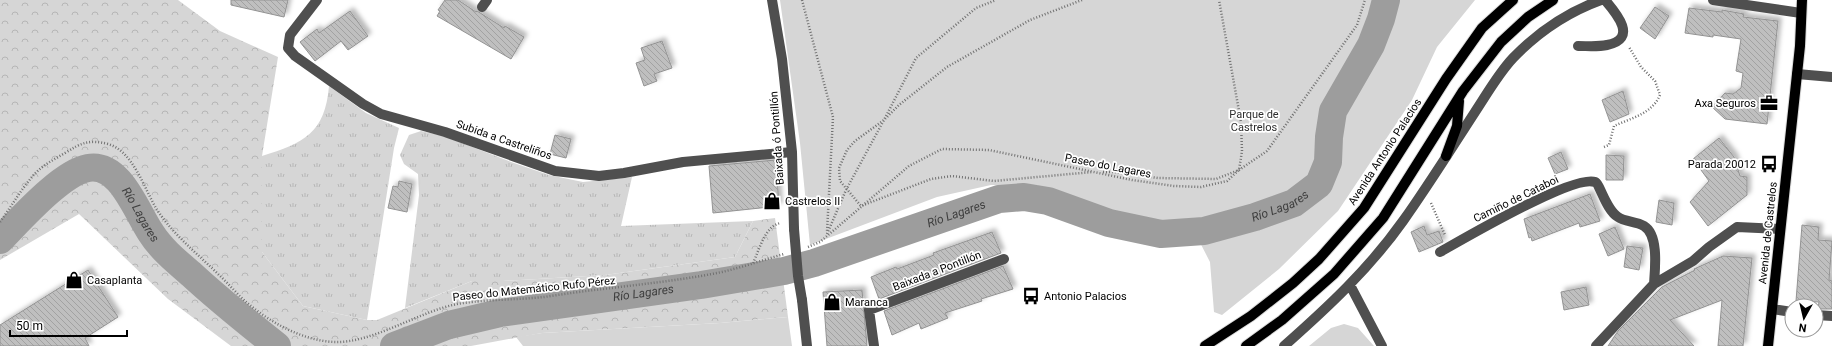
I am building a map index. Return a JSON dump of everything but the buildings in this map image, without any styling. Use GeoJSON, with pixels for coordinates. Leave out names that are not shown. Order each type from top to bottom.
{"type":"FeatureCollection","features":[{"type":"Feature","properties":{"kind":"main road","name":"Avenida Antonio Palacios"},"geometry":{"type":"LineString","coordinates":[[1205,346],[1221,337],[1262,308],[1319,259],[1364,208],[1446,79],[1482,28],[1513,0]]}},
{"type":"Feature","properties":{"kind":"main road"},"geometry":{"type":"LineString","coordinates":[[1246,346],[1306,300],[1334,274],[1378,224],[1459,99],[1502,42],[1528,17],[1553,0]]}},
{"type":"Feature","properties":{"kind":"main road","name":"Avenida de Castrelos"},"geometry":{"type":"LineString","coordinates":[[1768,346],[1797,74],[1802,0]]}},
{"type":"Feature","properties":{"kind":"main road"},"geometry":{"type":"LineString","coordinates":[[1446,156],[1457,126],[1459,99]]}},
{"type":"Feature","properties":{"kind":"street","name":"Subida a Castreliños"},"geometry":{"type":"LineString","coordinates":[[317,0],[290,35],[288,48],[295,56],[363,104],[381,114],[445,132],[555,170],[599,176],[683,162],[792,152]]}},
{"type":"Feature","properties":{"kind":"street","name":"Baixada ó Pontillón"},"geometry":{"type":"LineString","coordinates":[[772,0],[782,59],[792,152],[794,229],[798,276],[807,346]]}},
{"type":"Feature","properties":{"kind":"street"},"geometry":{"type":"LineString","coordinates":[[1284,346],[1333,303],[1403,222],[1487,94],[1513,58],[1543,31],[1578,9],[1601,0]]}},
{"type":"Feature","properties":{"kind":"street"},"geometry":{"type":"LineString","coordinates":[[1578,46],[1606,46],[1618,42],[1623,35],[1622,21],[1605,0]]}},
{"type":"Feature","properties":{"kind":"street"},"geometry":{"type":"LineString","coordinates":[[1713,0],[1801,13]]}},
{"type":"Feature","properties":{"kind":"street"},"geometry":{"type":"LineString","coordinates":[[1797,74],[1832,78]]}},
{"type":"Feature","properties":{"kind":"street","name":"Camiño de Cataboi"},"geometry":{"type":"LineString","coordinates":[[1440,252],[1536,200],[1569,187],[1588,182],[1595,182],[1598,184],[1604,202],[1614,214],[1620,219],[1644,226],[1648,229],[1656,253],[1654,284]]}},
{"type":"Feature","properties":{"kind":"street"},"geometry":{"type":"LineString","coordinates":[[1596,346],[1654,284],[1693,261],[1709,247],[1737,227],[1780,228]]}},
{"type":"Feature","properties":{"kind":"street","name":"Baixada a Pontillón"},"geometry":{"type":"LineString","coordinates":[[874,346],[869,310],[1004,260]]}},
{"type":"Feature","properties":{"kind":"street"},"geometry":{"type":"LineString","coordinates":[[1350,285],[1382,346]]}},
{"type":"Feature","properties":{"kind":"street"},"geometry":{"type":"LineString","coordinates":[[1772,309],[1784,311]]}},
{"type":"Feature","properties":{"kind":"path"},"geometry":{"type":"LineString","coordinates":[[802,0],[833,117],[827,235]]}},
{"type":"Feature","properties":{"kind":"path"},"geometry":{"type":"LineString","coordinates":[[807,248],[820,242],[827,235],[846,190],[916,58],[976,8],[996,0]]}},
{"type":"Feature","properties":{"kind":"path"},"geometry":{"type":"LineString","coordinates":[[1082,0],[1030,20],[947,66],[884,120],[862,135],[848,150],[839,168],[840,181],[846,190],[861,206],[931,179],[952,176],[994,180],[1115,172],[1158,178],[1216,179],[1239,170],[1267,151],[1357,25],[1365,0]]}},
{"type":"Feature","properties":{"kind":"path"},"geometry":{"type":"LineString","coordinates":[[1219,0],[1241,122],[1242,151],[1239,170]]}},
{"type":"Feature","properties":{"kind":"path"},"geometry":{"type":"LineString","coordinates":[[1604,147],[1609,145],[1614,126],[1654,107],[1660,95],[1654,81],[1641,67],[1629,48]]}},
{"type":"Feature","properties":{"kind":"path","name":"Paseo do Matemático Rufo Pérez"},"geometry":{"type":"LineString","coordinates":[[0,222],[32,177],[52,160],[82,142],[94,142],[115,146],[123,152],[136,170],[157,209],[172,230],[184,244],[218,274],[237,294],[261,314],[279,324],[299,334],[332,342],[346,342],[364,338],[420,315],[459,304],[547,296],[691,278],[753,264],[787,253]]}},
{"type":"Feature","properties":{"kind":"path","name":"Paseo do Lagares"},"geometry":{"type":"LineString","coordinates":[[827,235],[909,166],[942,149],[989,150],[1132,180],[1201,188],[1226,181],[1239,170]]}},
{"type":"Feature","properties":{"kind":"path"},"geometry":{"type":"LineString","coordinates":[[1429,198],[1427,202],[1432,204],[1446,239],[1451,245]]}},
{"type":"Feature","properties":{"kind":"path"},"geometry":{"type":"LineString","coordinates":[[753,264],[768,231],[778,224],[783,223]]}},
{"type":"Feature","properties":{"kind":"green space"},"geometry":{"type":"Polygon","coordinates":[[[0,0],[178,0],[220,31],[278,57],[262,156],[262,252],[303,306],[367,320],[377,320],[472,281],[503,281],[605,275],[735,257],[753,221],[775,218],[788,317],[720,323],[542,333],[471,346],[231,346],[168,299],[79,214],[0,260],[0,0]]]}},
{"type":"Feature","properties":{"kind":"green space","name":"Parque de Castrelos"},"geometry":{"type":"Polygon","coordinates":[[[780,0],[1475,0],[1437,47],[1412,100],[1338,211],[1279,269],[1222,315],[1214,312],[1210,262],[1190,223],[1160,222],[1115,216],[1036,185],[991,185],[937,197],[810,245],[800,143],[780,0]]]}},
{"type":"Feature","properties":{"kind":"green space"},"geometry":{"type":"Polygon","coordinates":[[[329,86],[366,113],[399,128],[394,148],[367,320],[303,306],[262,252],[262,156],[301,141],[310,134],[323,115],[327,102],[329,86]]]}},
{"type":"Feature","properties":{"kind":"green space"},"geometry":{"type":"Polygon","coordinates":[[[421,131],[444,136],[549,175],[583,182],[632,177],[621,226],[753,221],[735,257],[605,275],[503,281],[472,281],[405,308],[419,195],[418,174],[404,164],[400,155],[409,135],[421,131]]]}},
{"type":"Feature","properties":{"kind":"green space"},"geometry":{"type":"Polygon","coordinates":[[[788,317],[792,346],[523,346],[516,337],[542,333],[720,323],[788,317]]]}},
{"type":"Feature","properties":{"kind":"green space"},"geometry":{"type":"Polygon","coordinates":[[[1344,324],[1358,328],[1374,346],[1309,346],[1331,328],[1344,324]]]}},
{"type":"Feature","properties":{"kind":"waterway","name":"Río Lagares"},"geometry":{"type":"LineString","coordinates":[[394,346],[449,325],[500,313],[701,285],[784,271],[814,263],[999,199],[1024,197],[1048,201],[1109,223],[1161,234],[1204,231],[1255,217],[1294,203],[1319,184],[1328,162],[1329,137],[1333,111],[1371,45],[1381,19],[1386,0]]}},
{"type":"Feature","properties":{"kind":"waterway","name":"Río Lagares"},"geometry":{"type":"LineString","coordinates":[[0,240],[41,198],[66,179],[77,172],[88,168],[99,168],[118,180],[133,201],[155,239],[170,255],[223,302],[277,346]]}},
{"type":"Feature","properties":{"kind":"place","name":"Axa Seguros"},"geometry":{"type":"Point","coordinates":[1769,103]}},
{"type":"Feature","properties":{"kind":"place","name":"Parada 20012"},"geometry":{"type":"Point","coordinates":[1769,164]}},
{"type":"Feature","properties":{"kind":"place","name":"Castrelos II"},"geometry":{"type":"Point","coordinates":[772,201]}},
{"type":"Feature","properties":{"kind":"place","name":"Casaplanta"},"geometry":{"type":"Point","coordinates":[74,280]}},
{"type":"Feature","properties":{"kind":"place","name":"Antonio Palacios"},"geometry":{"type":"Point","coordinates":[1031,296]}},
{"type":"Feature","properties":{"kind":"place","name":"Maranca"},"geometry":{"type":"Point","coordinates":[832,302]}}]}
